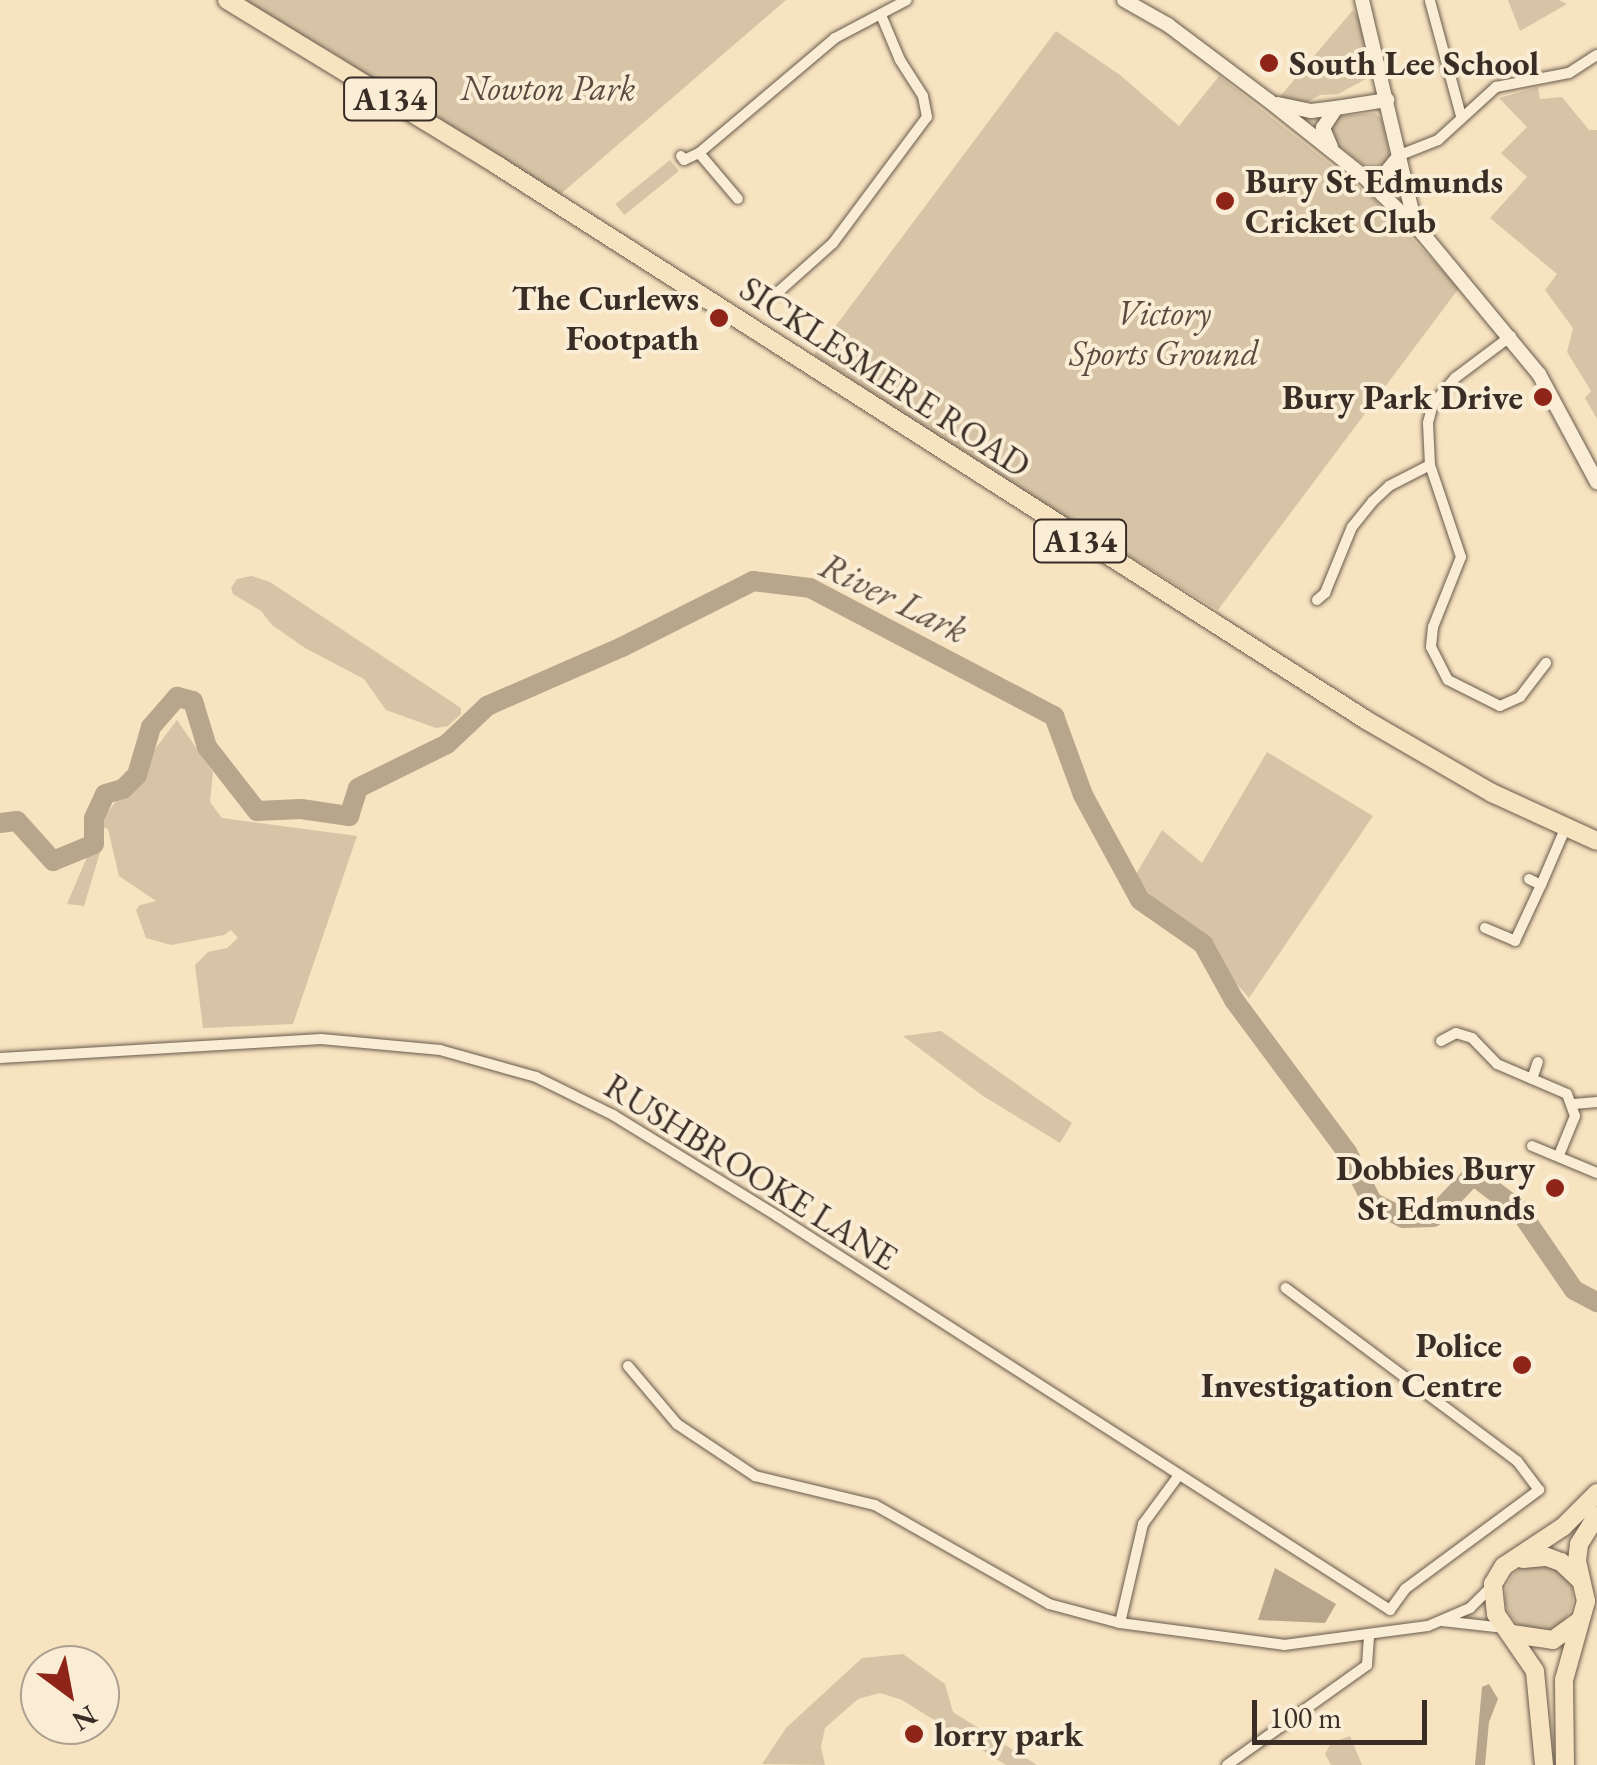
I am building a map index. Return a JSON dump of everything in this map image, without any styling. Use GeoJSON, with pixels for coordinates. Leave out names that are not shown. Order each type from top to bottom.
{"type":"FeatureCollection","features":[{"type":"Feature","properties":{"kind":"highway","name":"SICKLESMERE ROAD"},"geometry":{"type":"LineString","coordinates":[[227,0],[497,165],[1366,720],[1492,793],[1597,841]]}},
{"type":"Feature","properties":{"kind":"highway"},"geometry":{"type":"LineString","coordinates":[[1544,1765],[1540,1690],[1535,1671],[1496,1614],[1493,1584],[1504,1566],[1563,1527],[1597,1493]]}},
{"type":"Feature","properties":{"kind":"highway"},"geometry":{"type":"LineString","coordinates":[[1565,1765],[1564,1680],[1586,1601],[1579,1544],[1597,1515]]}},
{"type":"Feature","properties":{"kind":"highway"},"geometry":{"type":"LineString","coordinates":[[1518,1560],[1547,1557],[1570,1568],[1582,1583]]}},
{"type":"Feature","properties":{"kind":"highway"},"geometry":{"type":"LineString","coordinates":[[1509,1631],[1553,1640],[1582,1617]]}},
{"type":"Feature","properties":{"kind":"street"},"geometry":{"type":"LineString","coordinates":[[681,156],[684,160],[699,152],[835,38],[907,0]]}},
{"type":"Feature","properties":{"kind":"street"},"geometry":{"type":"LineString","coordinates":[[1124,0],[1168,25],[1268,100],[1362,175],[1423,234],[1512,336],[1561,410],[1597,482]]}},
{"type":"Feature","properties":{"kind":"street"},"geometry":{"type":"LineString","coordinates":[[1362,0],[1411,208],[1423,234]]}},
{"type":"Feature","properties":{"kind":"street"},"geometry":{"type":"LineString","coordinates":[[1430,1],[1461,116]]}},
{"type":"Feature","properties":{"kind":"street"},"geometry":{"type":"LineString","coordinates":[[782,293],[833,243],[926,117],[924,96],[900,60],[880,15]]}},
{"type":"Feature","properties":{"kind":"street"},"geometry":{"type":"LineString","coordinates":[[1362,175],[1384,175],[1400,155],[1438,140],[1461,116],[1504,84],[1569,73],[1597,55]]}},
{"type":"Feature","properties":{"kind":"street"},"geometry":{"type":"LineString","coordinates":[[1268,100],[1295,110],[1388,100]]}},
{"type":"Feature","properties":{"kind":"street"},"geometry":{"type":"LineString","coordinates":[[1336,108],[1323,128],[1326,141],[1338,155]]}},
{"type":"Feature","properties":{"kind":"street"},"geometry":{"type":"LineString","coordinates":[[699,152],[738,198]]}},
{"type":"Feature","properties":{"kind":"street"},"geometry":{"type":"LineString","coordinates":[[1512,336],[1455,378],[1433,404],[1428,422],[1430,465],[1461,557],[1430,638],[1438,666],[1466,692],[1500,706],[1520,697],[1533,671],[1546,663]]}},
{"type":"Feature","properties":{"kind":"street"},"geometry":{"type":"LineString","coordinates":[[1317,600],[1325,592],[1352,527],[1372,502],[1389,486],[1430,465]]}},
{"type":"Feature","properties":{"kind":"street"},"geometry":{"type":"LineString","coordinates":[[1485,928],[1515,941],[1566,829]]}},
{"type":"Feature","properties":{"kind":"street"},"geometry":{"type":"LineString","coordinates":[[1529,879],[1541,885]]}},
{"type":"Feature","properties":{"kind":"street"},"geometry":{"type":"LineString","coordinates":[[1441,1041],[1456,1033],[1472,1038],[1497,1064],[1567,1094],[1574,1104],[1575,1116],[1559,1156]]}},
{"type":"Feature","properties":{"kind":"street","name":"RUSHBROOKE LANE"},"geometry":{"type":"LineString","coordinates":[[0,1058],[320,1039],[440,1050],[536,1077],[654,1140],[1390,1610],[1404,1589],[1540,1490],[1517,1461],[1286,1288]]}},
{"type":"Feature","properties":{"kind":"street"},"geometry":{"type":"LineString","coordinates":[[1532,1079],[1538,1062]]}},
{"type":"Feature","properties":{"kind":"street"},"geometry":{"type":"LineString","coordinates":[[1574,1104],[1597,1102]]}},
{"type":"Feature","properties":{"kind":"street"},"geometry":{"type":"LineString","coordinates":[[1532,1146],[1597,1173]]}},
{"type":"Feature","properties":{"kind":"street"},"geometry":{"type":"LineString","coordinates":[[628,1366],[677,1424],[755,1476],[875,1506],[1048,1604],[1120,1623],[1284,1645],[1441,1622],[1509,1631]]}},
{"type":"Feature","properties":{"kind":"street"},"geometry":{"type":"LineString","coordinates":[[1120,1623],[1144,1524],[1179,1475]]}},
{"type":"Feature","properties":{"kind":"street"},"geometry":{"type":"LineString","coordinates":[[1441,1622],[1475,1605],[1493,1584]]}},
{"type":"Feature","properties":{"kind":"street"},"geometry":{"type":"LineString","coordinates":[[1227,1765],[1367,1665],[1369,1634]]}},
{"type":"Feature","properties":{"kind":"green space","name":"Nowton Park"},"geometry":{"type":"Polygon","coordinates":[[[236,0],[786,0],[556,198],[330,51],[236,0]]]}},
{"type":"Feature","properties":{"kind":"green space"},"geometry":{"type":"Polygon","coordinates":[[[1508,0],[1559,0],[1567,4],[1520,31],[1508,0]]]}},
{"type":"Feature","properties":{"kind":"green space"},"geometry":{"type":"Polygon","coordinates":[[[1353,10],[1366,28],[1374,67],[1366,79],[1338,94],[1320,95],[1307,102],[1277,100],[1353,10]]]}},
{"type":"Feature","properties":{"kind":"green space","name":"Victory Sports Ground"},"geometry":{"type":"Polygon","coordinates":[[[1056,31],[1120,75],[1179,126],[1219,76],[1373,198],[1459,288],[1218,610],[1022,492],[814,355],[1056,31]]]}},
{"type":"Feature","properties":{"kind":"green space"},"geometry":{"type":"Polygon","coordinates":[[[1538,87],[1540,99],[1562,97],[1589,130],[1597,130],[1597,419],[1585,398],[1591,391],[1567,352],[1573,328],[1545,290],[1557,274],[1490,218],[1527,177],[1501,153],[1527,127],[1499,98],[1538,87]]]}},
{"type":"Feature","properties":{"kind":"green space"},"geometry":{"type":"Polygon","coordinates":[[[1375,113],[1382,120],[1390,156],[1381,169],[1369,170],[1334,142],[1330,131],[1339,116],[1375,113]]]}},
{"type":"Feature","properties":{"kind":"green space"},"geometry":{"type":"Polygon","coordinates":[[[670,160],[679,171],[624,215],[616,204],[670,160]]]}},
{"type":"Feature","properties":{"kind":"green space"},"geometry":{"type":"Polygon","coordinates":[[[252,576],[270,582],[461,708],[461,714],[448,726],[436,728],[386,710],[364,679],[305,648],[272,625],[261,611],[233,594],[231,588],[237,579],[252,576]]]}},
{"type":"Feature","properties":{"kind":"green space"},"geometry":{"type":"Polygon","coordinates":[[[177,720],[213,772],[210,802],[222,818],[357,836],[293,1024],[203,1028],[195,965],[208,952],[227,948],[238,938],[231,930],[224,935],[171,945],[146,938],[136,910],[156,901],[119,876],[108,829],[102,827],[98,836],[104,839],[84,906],[67,904],[104,817],[177,720]]]}},
{"type":"Feature","properties":{"kind":"green space"},"geometry":{"type":"Polygon","coordinates":[[[1267,752],[1373,816],[1249,998],[1193,934],[1161,909],[1135,876],[1162,830],[1202,863],[1267,752]]]}},
{"type":"Feature","properties":{"kind":"green space"},"geometry":{"type":"Polygon","coordinates":[[[941,1031],[1072,1123],[1060,1143],[983,1096],[903,1036],[941,1031]]]}},
{"type":"Feature","properties":{"kind":"green space"},"geometry":{"type":"Polygon","coordinates":[[[1539,1563],[1552,1565],[1563,1573],[1571,1584],[1571,1610],[1563,1621],[1552,1629],[1539,1631],[1526,1629],[1515,1621],[1507,1610],[1505,1597],[1507,1584],[1515,1573],[1526,1565],[1539,1563]]]}},
{"type":"Feature","properties":{"kind":"green space"},"geometry":{"type":"Polygon","coordinates":[[[903,1654],[945,1684],[953,1712],[1037,1765],[1006,1765],[902,1700],[880,1693],[858,1699],[825,1728],[821,1747],[825,1765],[762,1764],[786,1728],[862,1658],[903,1654]]]}},
{"type":"Feature","properties":{"kind":"green space"},"geometry":{"type":"Polygon","coordinates":[[[1350,1736],[1362,1765],[1331,1765],[1325,1754],[1331,1743],[1350,1736]]]}},
{"type":"Feature","properties":{"kind":"shaded area"},"geometry":{"type":"Polygon","coordinates":[[[1275,1568],[1336,1604],[1325,1623],[1258,1620],[1275,1568]]]}},
{"type":"Feature","properties":{"kind":"shaded area"},"geometry":{"type":"Polygon","coordinates":[[[1489,1684],[1498,1699],[1489,1722],[1485,1765],[1475,1765],[1482,1687],[1489,1684]]]}},
{"type":"Feature","properties":{"kind":"waterway","name":"River Lark"},"geometry":{"type":"LineString","coordinates":[[0,823],[17,821],[53,861],[94,844],[94,818],[105,794],[123,789],[137,775],[151,727],[177,697],[193,701],[207,747],[257,811],[301,809],[349,816],[358,788],[447,744],[487,706],[622,647],[753,581],[810,588],[1054,716],[1083,795],[1140,900],[1203,944],[1234,1000],[1347,1152],[1372,1202],[1403,1218],[1433,1217],[1469,1179],[1477,1178],[1519,1210],[1574,1290],[1597,1302]]}},
{"type":"Feature","properties":{"kind":"place","name":"South Lee School"},"geometry":{"type":"Point","coordinates":[1269,63]}},
{"type":"Feature","properties":{"kind":"place","name":"Bury St Edmunds Cricket Club"},"geometry":{"type":"Point","coordinates":[1225,201]}},
{"type":"Feature","properties":{"kind":"place","name":"The Curlews Footpath"},"geometry":{"type":"Point","coordinates":[719,318]}},
{"type":"Feature","properties":{"kind":"place","name":"Bury Park Drive"},"geometry":{"type":"Point","coordinates":[1543,397]}},
{"type":"Feature","properties":{"kind":"place","name":"Dobbies Bury St Edmunds"},"geometry":{"type":"Point","coordinates":[1555,1188]}},
{"type":"Feature","properties":{"kind":"place","name":"Police Investigation Centre"},"geometry":{"type":"Point","coordinates":[1522,1365]}},
{"type":"Feature","properties":{"kind":"place","name":"lorry park"},"geometry":{"type":"Point","coordinates":[914,1734]}}]}
